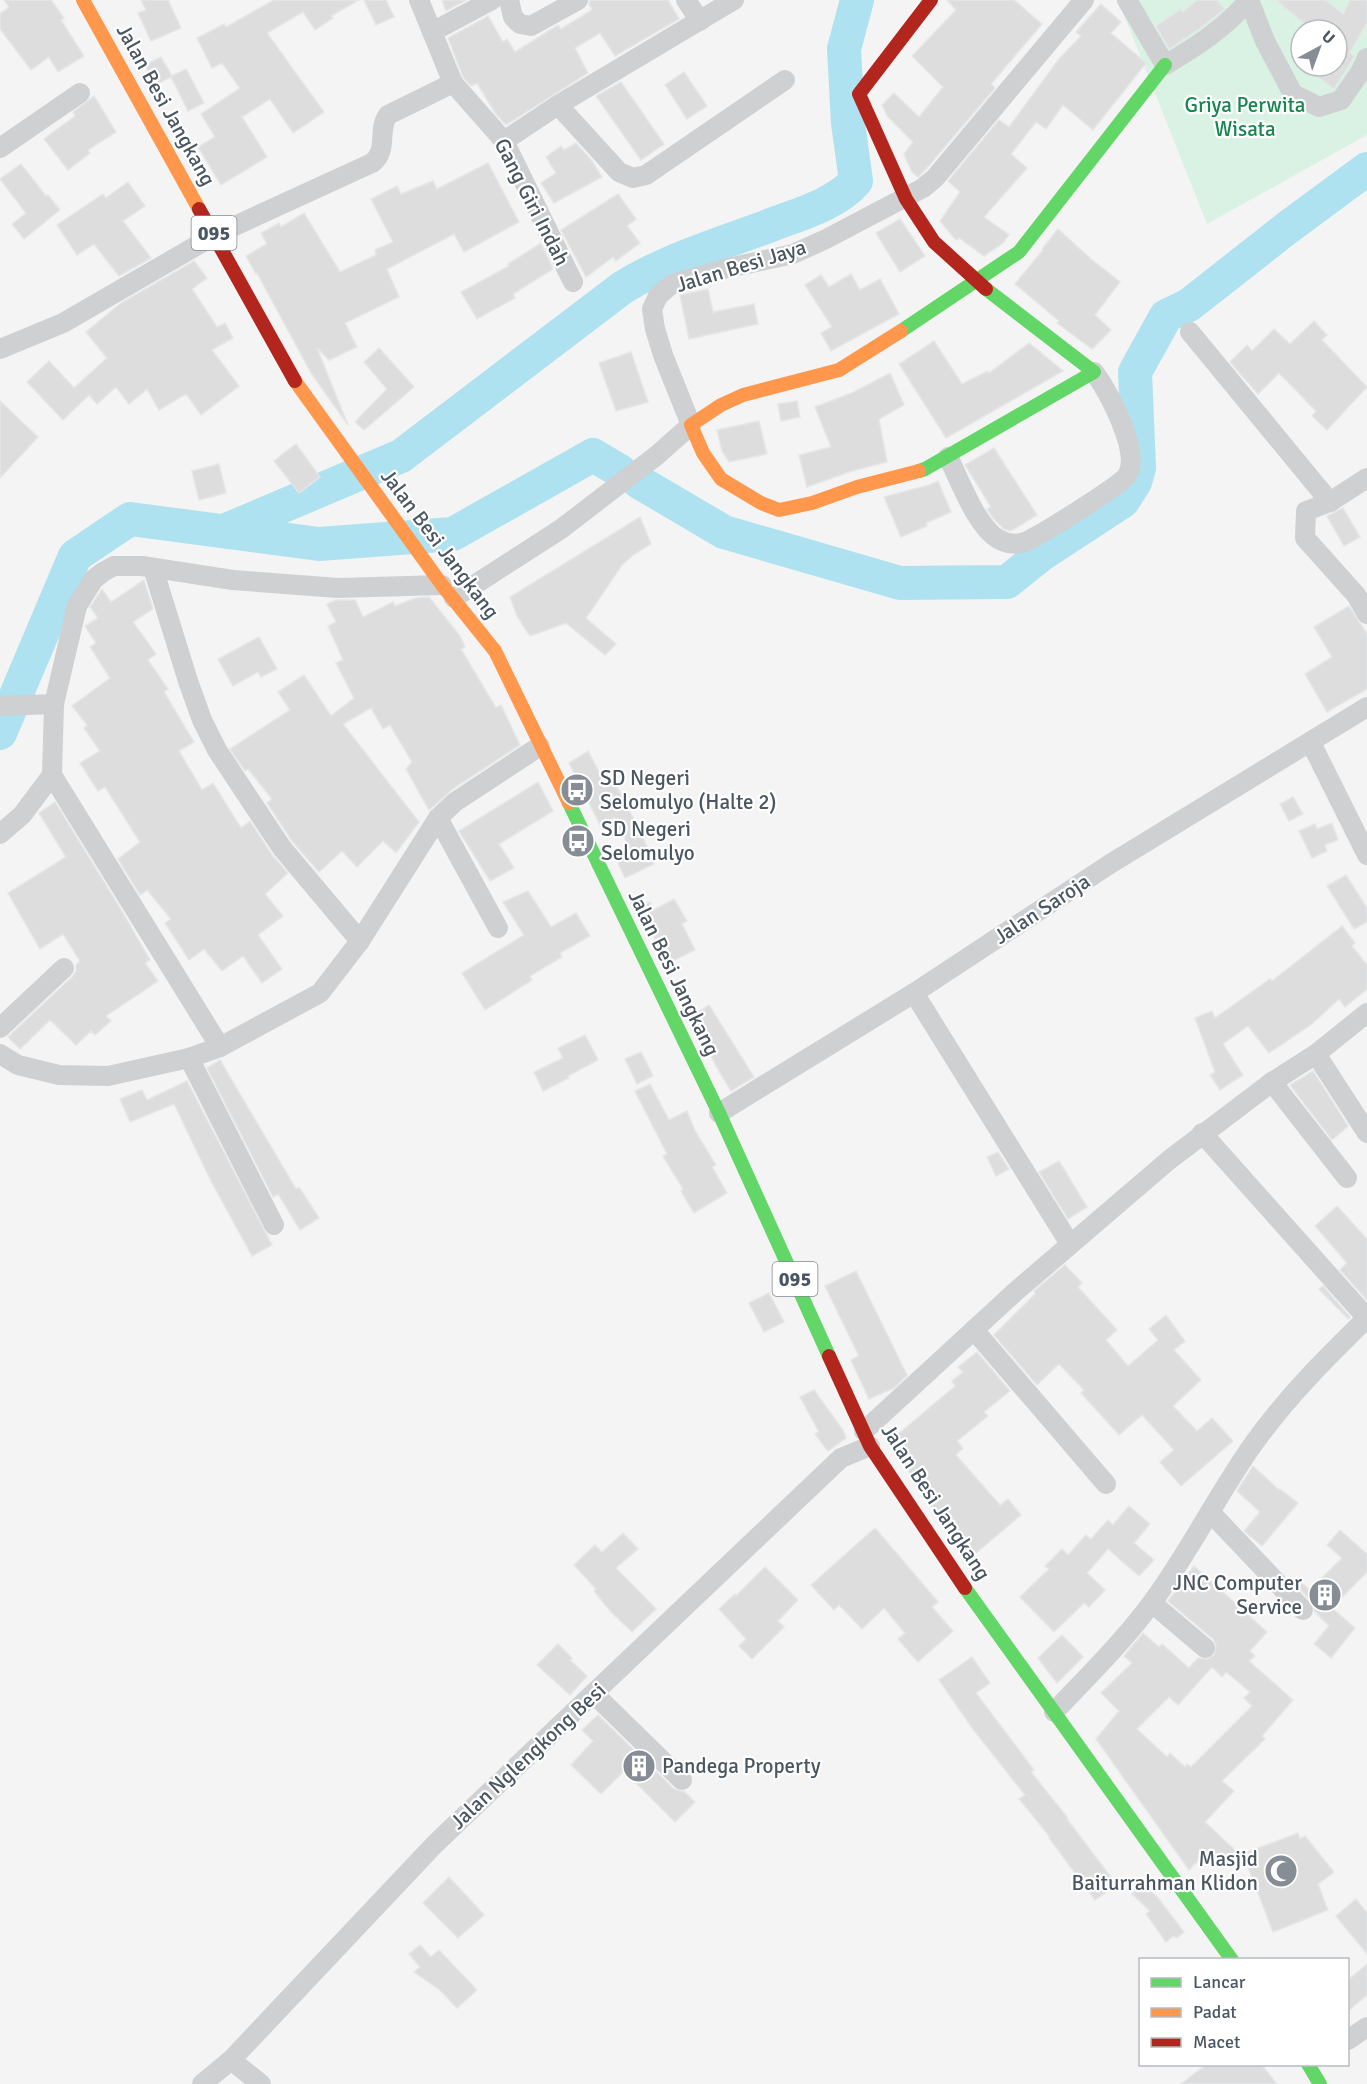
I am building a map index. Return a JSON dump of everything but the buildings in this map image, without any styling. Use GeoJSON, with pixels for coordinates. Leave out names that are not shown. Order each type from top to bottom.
{"type":"FeatureCollection","features":[{"type":"Feature","properties":{"kind":"main road","name":"Jalan Besi Jangkang"},"geometry":{"type":"LineString","coordinates":[[83,0],[296,382],[424,559],[495,651],[719,1113],[867,1438],[959,1579],[1231,1958]]}},
{"type":"Feature","properties":{"kind":"main road"},"geometry":{"type":"LineString","coordinates":[[931,0],[859,94],[906,199],[934,242],[976,281],[1094,372],[926,469],[812,503],[779,510],[721,479],[703,453],[691,425],[721,405],[743,395],[839,370],[912,325],[976,281],[1018,252],[1165,65]]}},
{"type":"Feature","properties":{"kind":"main road"},"geometry":{"type":"LineString","coordinates":[[1310,2066],[1320,2084]]}},
{"type":"Feature","properties":{"kind":"street","name":"Gang Giri Indah"},"geometry":{"type":"LineString","coordinates":[[419,0],[453,83],[504,141],[573,282]]}},
{"type":"Feature","properties":{"kind":"street"},"geometry":{"type":"LineString","coordinates":[[432,32],[492,0]]}},
{"type":"Feature","properties":{"kind":"street"},"geometry":{"type":"LineString","coordinates":[[509,0],[513,17],[520,24],[531,26],[578,0]]}},
{"type":"Feature","properties":{"kind":"street"},"geometry":{"type":"LineString","coordinates":[[686,0],[700,21]]}},
{"type":"Feature","properties":{"kind":"street"},"geometry":{"type":"LineString","coordinates":[[504,141],[558,105],[734,0]]}},
{"type":"Feature","properties":{"kind":"street","name":"Jalan Besi Jaya"},"geometry":{"type":"LineString","coordinates":[[691,425],[663,356],[655,329],[652,309],[658,296],[672,284],[728,268],[794,254],[906,199],[935,178],[1084,0]]}},
{"type":"Feature","properties":{"kind":"street"},"geometry":{"type":"LineString","coordinates":[[1127,0],[1165,65],[1201,45],[1239,12],[1249,0],[1265,41],[1293,94],[1319,107],[1341,99],[1361,71],[1367,58]]}},
{"type":"Feature","properties":{"kind":"street"},"geometry":{"type":"LineString","coordinates":[[558,105],[619,172],[633,178],[646,175],[785,80]]}},
{"type":"Feature","properties":{"kind":"street"},"geometry":{"type":"LineString","coordinates":[[0,349],[63,323],[215,235],[372,163],[382,152],[384,120],[388,115],[453,83]]}},
{"type":"Feature","properties":{"kind":"street"},"geometry":{"type":"LineString","coordinates":[[0,148],[80,93]]}},
{"type":"Feature","properties":{"kind":"street"},"geometry":{"type":"LineString","coordinates":[[1190,332],[1330,502]]}},
{"type":"Feature","properties":{"kind":"street"},"geometry":{"type":"LineString","coordinates":[[948,457],[988,531],[1011,544],[1024,542],[1106,493],[1128,474],[1131,462],[1127,437],[1107,390],[1094,372]]}},
{"type":"Feature","properties":{"kind":"street"},"geometry":{"type":"LineString","coordinates":[[220,1047],[52,776],[54,704],[77,606],[94,579],[114,566],[153,568],[234,580],[338,588],[448,591],[561,529],[656,456],[691,425]]}},
{"type":"Feature","properties":{"kind":"street"},"geometry":{"type":"LineString","coordinates":[[1367,477],[1330,502],[1306,512],[1305,538],[1361,592],[1367,614]]}},
{"type":"Feature","properties":{"kind":"street"},"geometry":{"type":"LineString","coordinates":[[153,568],[188,681],[202,720],[217,750],[282,848],[360,941]]}},
{"type":"Feature","properties":{"kind":"street"},"geometry":{"type":"LineString","coordinates":[[0,706],[54,704]]}},
{"type":"Feature","properties":{"kind":"street","name":"Jalan Saroja"},"geometry":{"type":"LineString","coordinates":[[719,1113],[914,993],[1110,864],[1367,707]]}},
{"type":"Feature","properties":{"kind":"street"},"geometry":{"type":"LineString","coordinates":[[1311,742],[1367,855]]}},
{"type":"Feature","properties":{"kind":"street"},"geometry":{"type":"LineString","coordinates":[[0,1054],[18,1065],[59,1075],[108,1076],[189,1058],[220,1047],[320,993],[360,941],[438,818],[455,802],[540,746]]}},
{"type":"Feature","properties":{"kind":"street"},"geometry":{"type":"LineString","coordinates":[[0,834],[22,815],[52,776]]}},
{"type":"Feature","properties":{"kind":"street"},"geometry":{"type":"LineString","coordinates":[[438,818],[498,928]]}},
{"type":"Feature","properties":{"kind":"street"},"geometry":{"type":"LineString","coordinates":[[0,1028],[64,968]]}},
{"type":"Feature","properties":{"kind":"street"},"geometry":{"type":"LineString","coordinates":[[914,993],[1070,1244]]}},
{"type":"Feature","properties":{"kind":"street"},"geometry":{"type":"LineString","coordinates":[[867,1438],[974,1330],[1070,1244],[1203,1133],[1272,1082],[1316,1054],[1367,1013]]}},
{"type":"Feature","properties":{"kind":"street"},"geometry":{"type":"LineString","coordinates":[[1316,1054],[1367,1132]]}},
{"type":"Feature","properties":{"kind":"street"},"geometry":{"type":"LineString","coordinates":[[189,1058],[274,1225]]}},
{"type":"Feature","properties":{"kind":"street"},"geometry":{"type":"LineString","coordinates":[[1272,1082],[1347,1178]]}},
{"type":"Feature","properties":{"kind":"street"},"geometry":{"type":"LineString","coordinates":[[1054,1712],[1116,1647],[1152,1603],[1254,1444],[1288,1400],[1367,1318],[1203,1133]]}},
{"type":"Feature","properties":{"kind":"street"},"geometry":{"type":"LineString","coordinates":[[974,1330],[1106,1484]]}},
{"type":"Feature","properties":{"kind":"street","name":"Jalan Nglengkong Besi"},"geometry":{"type":"LineString","coordinates":[[202,2084],[231,2060],[435,1844],[841,1458],[867,1438]]}},
{"type":"Feature","properties":{"kind":"street"},"geometry":{"type":"LineString","coordinates":[[1210,1512],[1303,1610]]}},
{"type":"Feature","properties":{"kind":"street"},"geometry":{"type":"LineString","coordinates":[[1152,1603],[1205,1648]]}},
{"type":"Feature","properties":{"kind":"street"},"geometry":{"type":"LineString","coordinates":[[594,1694],[682,1780]]}},
{"type":"Feature","properties":{"kind":"street"},"geometry":{"type":"LineString","coordinates":[[1349,2039],[1367,2027]]}},
{"type":"Feature","properties":{"kind":"street"},"geometry":{"type":"LineString","coordinates":[[231,2060],[261,2084]]}},
{"type":"Feature","properties":{"kind":"green space","name":"Griya Perwita Wisata"},"geometry":{"type":"Polygon","coordinates":[[[1118,0],[1367,0],[1367,135],[1207,224],[1118,0]]]}},
{"type":"Feature","properties":{"kind":"waterway"},"geometry":{"type":"LineString","coordinates":[[224,531],[401,456],[622,288],[640,278],[695,253],[817,208],[848,189],[856,181],[848,123],[844,49],[857,0]]}},
{"type":"Feature","properties":{"kind":"waterway"},"geometry":{"type":"LineString","coordinates":[[639,482],[724,532],[900,583],[1007,582],[1042,554],[1123,501],[1135,482],[1139,468],[1135,372],[1166,316],[1189,305],[1367,169]]}},
{"type":"Feature","properties":{"kind":"waterway"},"geometry":{"type":"LineString","coordinates":[[0,733],[75,556],[130,519],[319,544],[453,534],[593,455],[620,471]]}},
{"type":"Feature","properties":{"kind":"traffic: fast"},"geometry":{"type":"LineString","coordinates":[[901,331],[1019,252],[1165,65]]}},
{"type":"Feature","properties":{"kind":"traffic: fast"},"geometry":{"type":"LineString","coordinates":[[919,471],[1094,372],[986,289]]}},
{"type":"Feature","properties":{"kind":"traffic: fast"},"geometry":{"type":"LineString","coordinates":[[569,803],[719,1113],[829,1356]]}},
{"type":"Feature","properties":{"kind":"traffic: fast"},"geometry":{"type":"LineString","coordinates":[[965,1588],[1231,1958]]}},
{"type":"Feature","properties":{"kind":"traffic: fast"},"geometry":{"type":"LineString","coordinates":[[1309,2066],[1320,2084]]}},
{"type":"Feature","properties":{"kind":"traffic: slow"},"geometry":{"type":"LineString","coordinates":[[83,0],[199,209]]}},
{"type":"Feature","properties":{"kind":"traffic: slow"},"geometry":{"type":"LineString","coordinates":[[901,331],[839,370],[743,395],[721,405],[691,425],[703,453],[721,479],[761,503],[779,510],[812,503],[857,487],[919,471]]}},
{"type":"Feature","properties":{"kind":"traffic: slow"},"geometry":{"type":"LineString","coordinates":[[295,381],[442,585],[495,651],[569,803]]}},
{"type":"Feature","properties":{"kind":"traffic: jam"},"geometry":{"type":"LineString","coordinates":[[931,0],[859,94],[906,199],[934,242],[986,289]]}},
{"type":"Feature","properties":{"kind":"traffic: jam"},"geometry":{"type":"LineString","coordinates":[[199,209],[295,381]]}},
{"type":"Feature","properties":{"kind":"traffic: jam"},"geometry":{"type":"LineString","coordinates":[[829,1356],[870,1446],[965,1588]]}},
{"type":"Feature","properties":{"kind":"place","name":"SD Negeri Selomulyo (Halte 2)"},"geometry":{"type":"Point","coordinates":[577,790]}},
{"type":"Feature","properties":{"kind":"place","name":"SD Negeri Selomulyo"},"geometry":{"type":"Point","coordinates":[578,841]}},
{"type":"Feature","properties":{"kind":"place","name":"JNC Computer Service"},"geometry":{"type":"Point","coordinates":[1325,1595]}},
{"type":"Feature","properties":{"kind":"place","name":"Pandega Property"},"geometry":{"type":"Point","coordinates":[639,1766]}},
{"type":"Feature","properties":{"kind":"place","name":"Masjid Baiturrahman Klidon"},"geometry":{"type":"Point","coordinates":[1281,1871]}}]}
